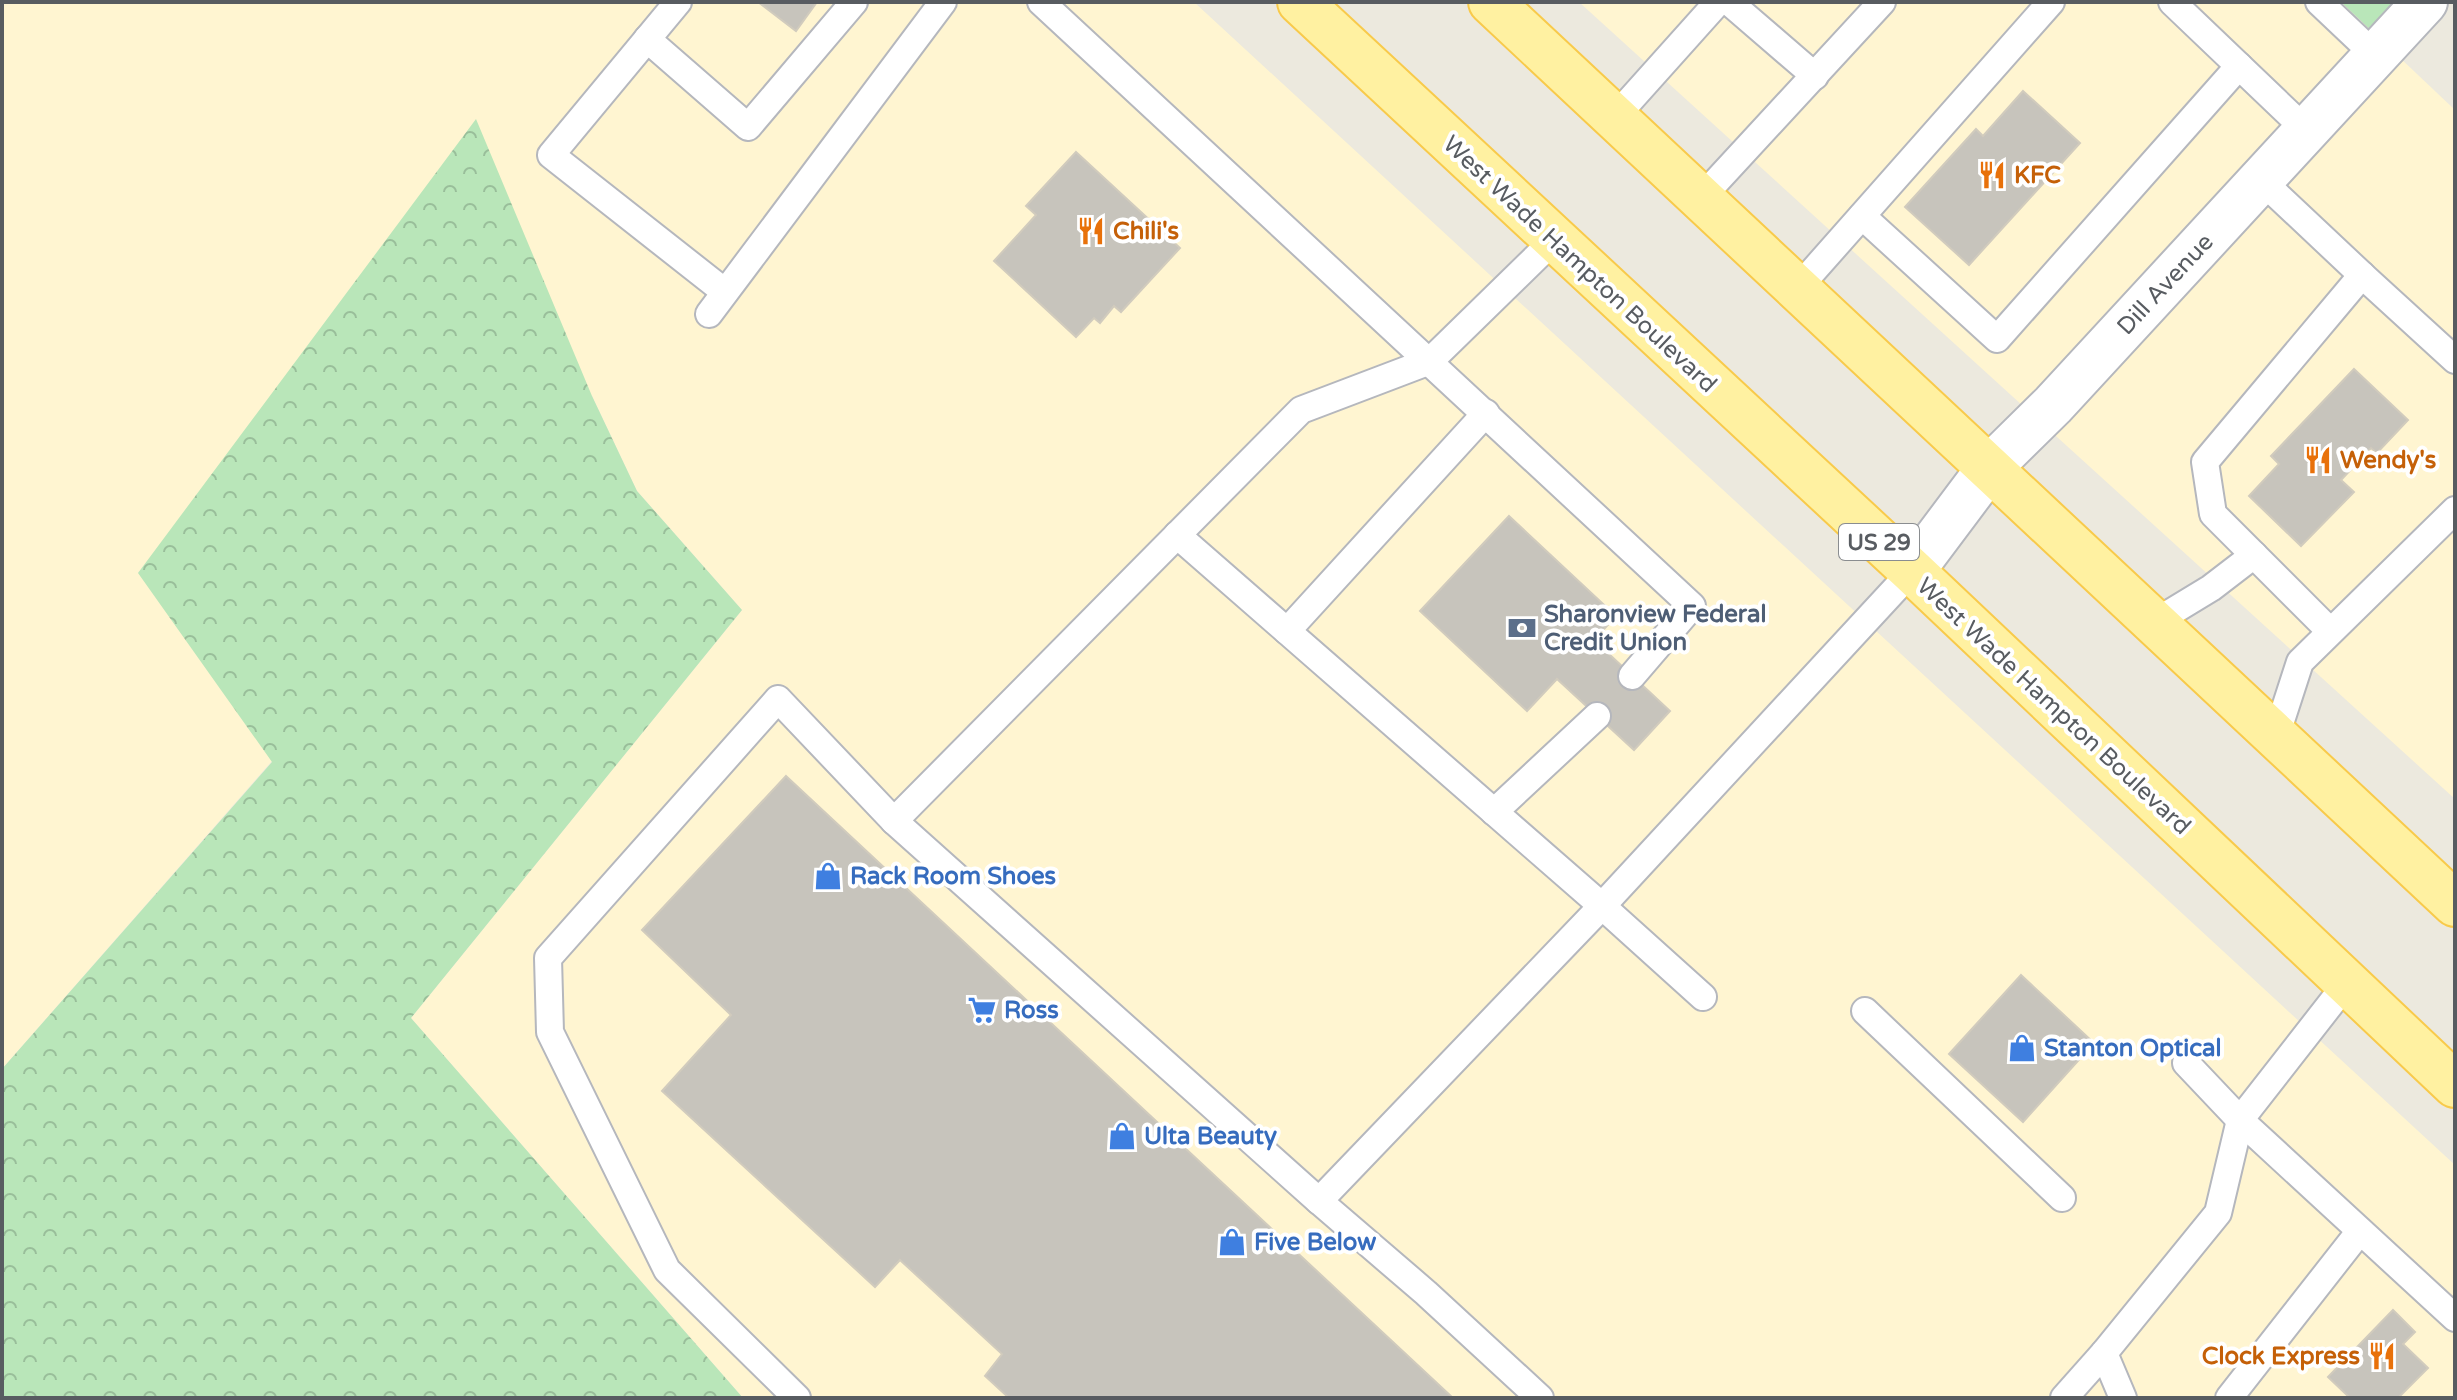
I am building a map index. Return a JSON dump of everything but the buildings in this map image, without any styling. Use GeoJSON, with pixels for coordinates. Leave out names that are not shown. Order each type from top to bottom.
{"type":"FeatureCollection","features":[{"type":"Feature","properties":{"kind":"main road","name":"West Wade Hampton Boulevard"},"geometry":{"type":"LineString","coordinates":[[1300,2],[1912,571],[2455,1085]]}},
{"type":"Feature","properties":{"kind":"main road"},"geometry":{"type":"LineString","coordinates":[[1491,2],[2455,904]]}},
{"type":"Feature","properties":{"kind":"street","name":"Dill Avenue"},"geometry":{"type":"LineString","coordinates":[[1912,571],[1990,467],[2053,405],[2425,2]]}},
{"type":"Feature","properties":{"kind":"lane"},"geometry":{"type":"LineString","coordinates":[[678,2],[551,155],[725,292]]}},
{"type":"Feature","properties":{"kind":"lane"},"geometry":{"type":"LineString","coordinates":[[647,39],[748,127],[854,2]]}},
{"type":"Feature","properties":{"kind":"lane"},"geometry":{"type":"LineString","coordinates":[[709,314],[943,2]]}},
{"type":"Feature","properties":{"kind":"lane"},"geometry":{"type":"LineString","coordinates":[[1041,2],[1692,606],[1632,676]]}},
{"type":"Feature","properties":{"kind":"lane"},"geometry":{"type":"LineString","coordinates":[[1615,117],[1718,2]]}},
{"type":"Feature","properties":{"kind":"lane"},"geometry":{"type":"LineString","coordinates":[[1729,2],[1815,76]]}},
{"type":"Feature","properties":{"kind":"lane"},"geometry":{"type":"LineString","coordinates":[[1701,198],[1882,2]]}},
{"type":"Feature","properties":{"kind":"lane"},"geometry":{"type":"LineString","coordinates":[[1798,288],[2051,2]]}},
{"type":"Feature","properties":{"kind":"lane"},"geometry":{"type":"LineString","coordinates":[[2172,2],[2306,130]]}},
{"type":"Feature","properties":{"kind":"lane"},"geometry":{"type":"LineString","coordinates":[[2319,2],[2375,55]]}},
{"type":"Feature","properties":{"kind":"lane"},"geometry":{"type":"LineString","coordinates":[[1862,216],[1997,339],[2239,66]]}},
{"type":"Feature","properties":{"kind":"lane"},"geometry":{"type":"LineString","coordinates":[[2261,180],[2455,360]]}},
{"type":"Feature","properties":{"kind":"lane"},"geometry":{"type":"LineString","coordinates":[[894,821],[1301,410],[1430,361],[1554,240]]}},
{"type":"Feature","properties":{"kind":"lane"},"geometry":{"type":"LineString","coordinates":[[2330,631],[2213,514],[2205,462],[2362,275]]}},
{"type":"Feature","properties":{"kind":"lane"},"geometry":{"type":"LineString","coordinates":[[1287,631],[1486,413]]}},
{"type":"Feature","properties":{"kind":"lane"},"geometry":{"type":"LineString","coordinates":[[2276,736],[2300,662],[2455,510]]}},
{"type":"Feature","properties":{"kind":"lane"},"geometry":{"type":"LineString","coordinates":[[1177,535],[1703,997]]}},
{"type":"Feature","properties":{"kind":"lane"},"geometry":{"type":"LineString","coordinates":[[2155,622],[2211,588],[2254,555]]}},
{"type":"Feature","properties":{"kind":"lane"},"geometry":{"type":"LineString","coordinates":[[1319,1201],[1602,906],[1912,571]]}},
{"type":"Feature","properties":{"kind":"lane"},"geometry":{"type":"LineString","coordinates":[[797,1398],[667,1270],[550,1032],[548,958],[778,699],[894,821],[1540,1398]]}},
{"type":"Feature","properties":{"kind":"lane"},"geometry":{"type":"LineString","coordinates":[[1494,812],[1597,716]]}},
{"type":"Feature","properties":{"kind":"lane"},"geometry":{"type":"LineString","coordinates":[[2064,1398],[2218,1213],[2240,1120],[2347,983]]}},
{"type":"Feature","properties":{"kind":"lane"},"geometry":{"type":"LineString","coordinates":[[1865,1011],[2062,1198]]}},
{"type":"Feature","properties":{"kind":"lane"},"geometry":{"type":"LineString","coordinates":[[2186,1063],[2240,1120],[2455,1318]]}},
{"type":"Feature","properties":{"kind":"lane"},"geometry":{"type":"LineString","coordinates":[[2229,1398],[2360,1231]]}},
{"type":"Feature","properties":{"kind":"lane"},"geometry":{"type":"LineString","coordinates":[[2104,1353],[2123,1398]]}},
{"type":"Feature","properties":{"kind":"shaded area"},"geometry":{"type":"Polygon","coordinates":[[[2,2],[1194,2],[2455,1165],[2455,1398],[743,1398],[411,1018],[742,610],[637,491],[592,396],[138,572],[272,761],[2,1069],[2,2]]]}},
{"type":"Feature","properties":{"kind":"shaded area"},"geometry":{"type":"Polygon","coordinates":[[[1579,2],[2341,2],[2455,110],[2455,799],[1579,2]]]}},
{"type":"Feature","properties":{"kind":"green space"},"geometry":{"type":"Polygon","coordinates":[[[2341,2],[2447,2],[2396,54],[2341,2]]]}},
{"type":"Feature","properties":{"kind":"green space"},"geometry":{"type":"Polygon","coordinates":[[[476,119],[592,396],[637,491],[742,610],[411,1018],[743,1398],[2,1398],[2,1069],[272,762],[138,573],[476,119]]]}},
{"type":"Feature","properties":{"kind":"place","name":"KFC"},"geometry":{"type":"Point","coordinates":[1992,175]}},
{"type":"Feature","properties":{"kind":"place","name":"Chili's"},"geometry":{"type":"Point","coordinates":[1091,231]}},
{"type":"Feature","properties":{"kind":"place","name":"Wendy's"},"geometry":{"type":"Point","coordinates":[2318,460]}},
{"type":"Feature","properties":{"kind":"place","name":"Sharonview Federal Credit Union"},"geometry":{"type":"Point","coordinates":[1522,628]}},
{"type":"Feature","properties":{"kind":"place","name":"Rack Room Shoes"},"geometry":{"type":"Point","coordinates":[828,876]}},
{"type":"Feature","properties":{"kind":"place","name":"Ross"},"geometry":{"type":"Point","coordinates":[982,1010]}},
{"type":"Feature","properties":{"kind":"place","name":"Stanton Optical"},"geometry":{"type":"Point","coordinates":[2022,1048]}},
{"type":"Feature","properties":{"kind":"place","name":"Ulta Beauty"},"geometry":{"type":"Point","coordinates":[1122,1136]}},
{"type":"Feature","properties":{"kind":"place","name":"Five Below"},"geometry":{"type":"Point","coordinates":[1232,1242]}},
{"type":"Feature","properties":{"kind":"place","name":"Clock Express"},"geometry":{"type":"Point","coordinates":[2382,1356]}}]}
